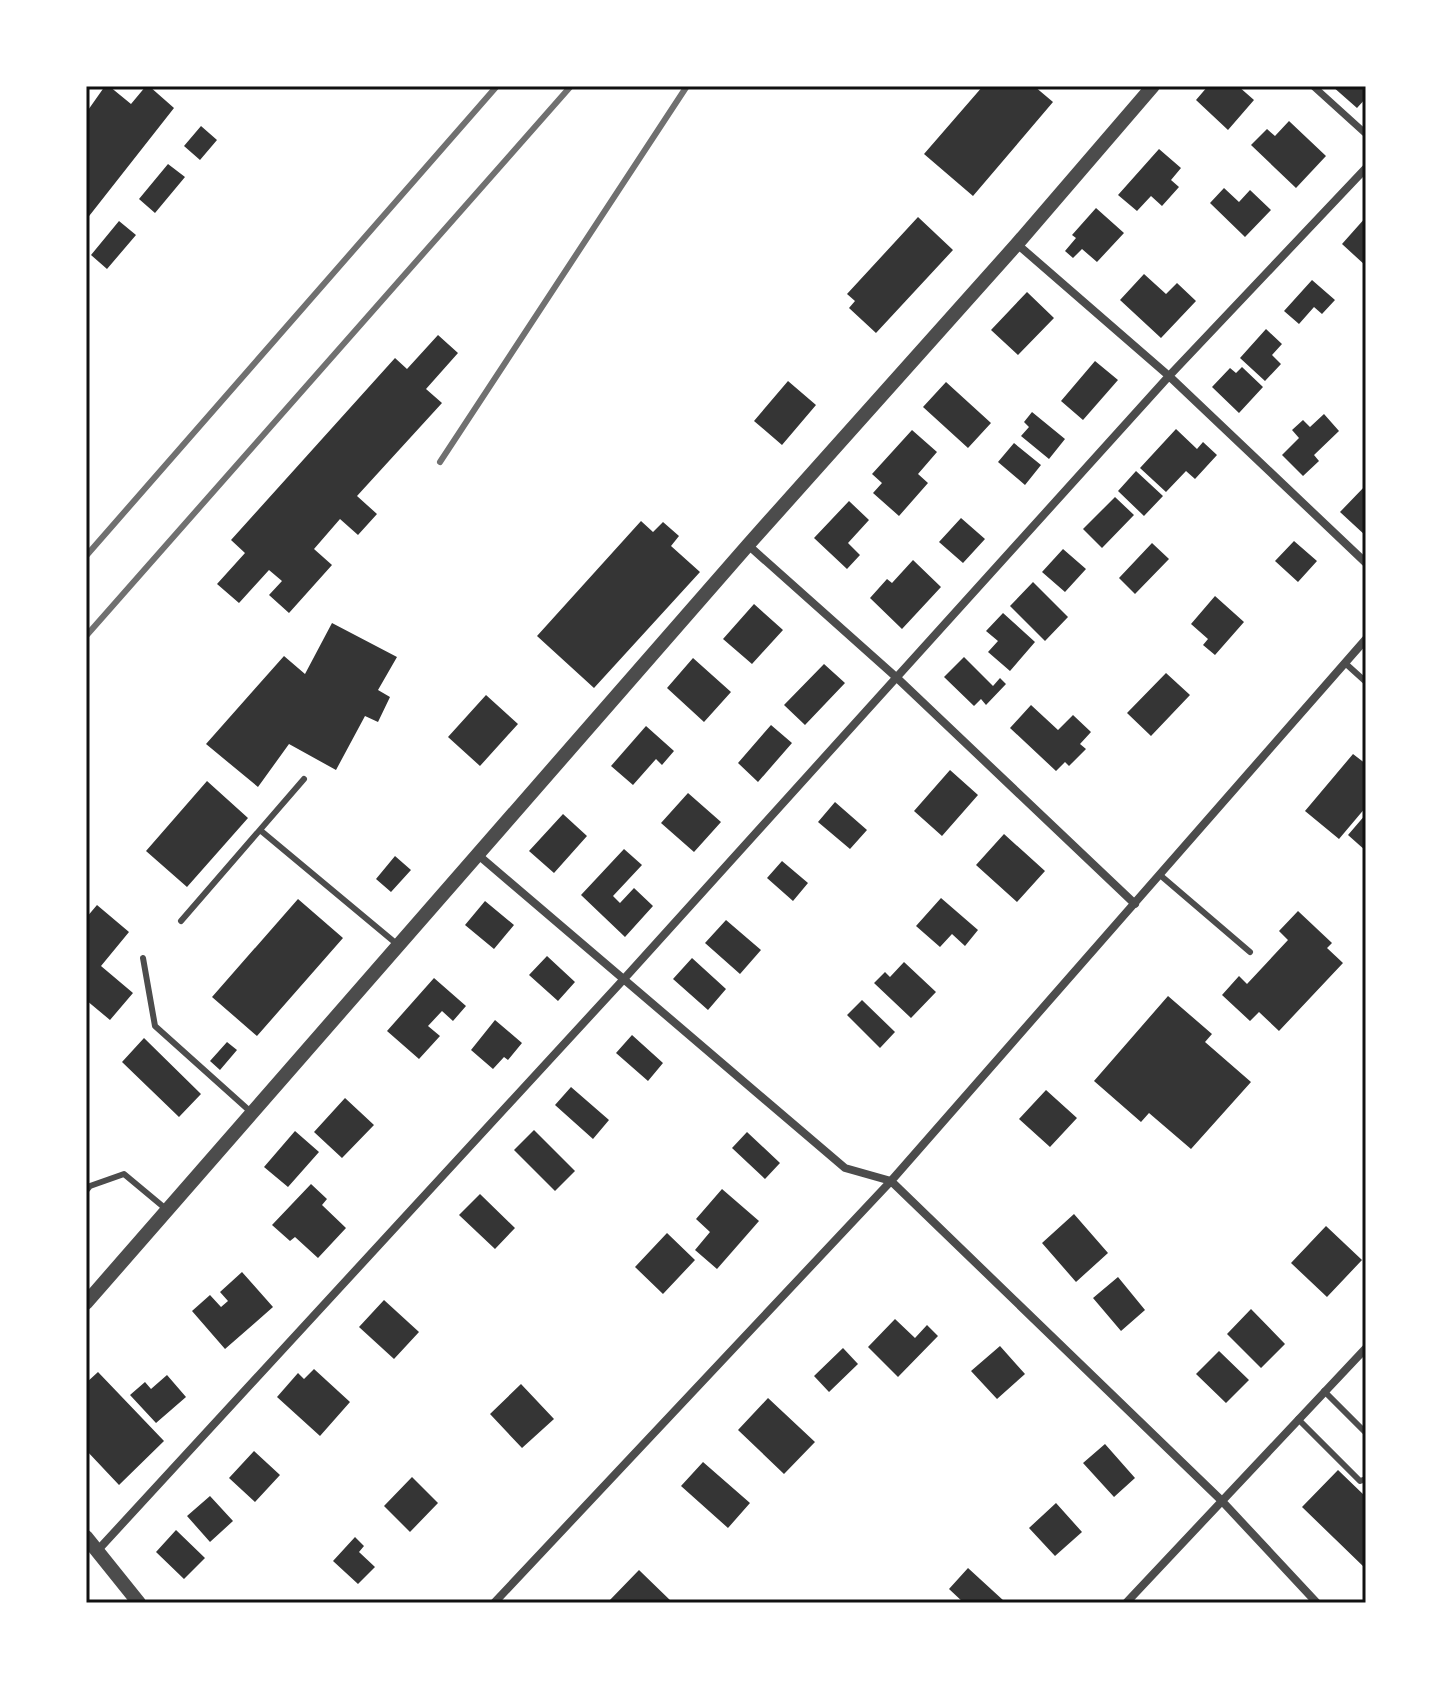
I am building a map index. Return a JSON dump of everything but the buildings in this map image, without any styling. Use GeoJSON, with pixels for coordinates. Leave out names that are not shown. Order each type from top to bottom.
{"type":"FeatureCollection","features":[{"type":"Feature","properties":{"kind":"street"},"geometry":{"type":"LineString","coordinates":[[86,1303],[1153,86]]}},
{"type":"Feature","properties":{"kind":"street"},"geometry":{"type":"LineString","coordinates":[[1313,86],[1366,134]]}},
{"type":"Feature","properties":{"kind":"street"},"geometry":{"type":"LineString","coordinates":[[98,1550],[623,980],[1169,376],[1366,168]]}},
{"type":"Feature","properties":{"kind":"street"},"geometry":{"type":"LineString","coordinates":[[1017,244],[1169,376],[1366,563]]}},
{"type":"Feature","properties":{"kind":"street"},"geometry":{"type":"LineString","coordinates":[[748,545],[896,677],[1135,904]]}},
{"type":"Feature","properties":{"kind":"street"},"geometry":{"type":"LineString","coordinates":[[494,1603],[891,1181],[1366,639]]}},
{"type":"Feature","properties":{"kind":"street"},"geometry":{"type":"LineString","coordinates":[[477,854],[845,1168],[891,1181],[1221,1500],[1317,1603]]}},
{"type":"Feature","properties":{"kind":"street"},"geometry":{"type":"LineString","coordinates":[[1126,1603],[1366,1348]]}},
{"type":"Feature","properties":{"kind":"street"},"geometry":{"type":"LineString","coordinates":[[86,1537],[139,1603]]}},
{"type":"Feature","properties":{"kind":"lane"},"geometry":{"type":"LineString","coordinates":[[1345,663],[1366,682]]}},
{"type":"Feature","properties":{"kind":"lane"},"geometry":{"type":"LineString","coordinates":[[181,921],[304,779]]}},
{"type":"Feature","properties":{"kind":"lane"},"geometry":{"type":"LineString","coordinates":[[260,830],[398,945]]}},
{"type":"Feature","properties":{"kind":"lane"},"geometry":{"type":"LineString","coordinates":[[1160,875],[1250,952]]}},
{"type":"Feature","properties":{"kind":"lane"},"geometry":{"type":"LineString","coordinates":[[143,958],[155,1026],[252,1113]]}},
{"type":"Feature","properties":{"kind":"lane"},"geometry":{"type":"LineString","coordinates":[[86,1191],[90,1186],[124,1174],[167,1210]]}},
{"type":"Feature","properties":{"kind":"lane"},"geometry":{"type":"LineString","coordinates":[[1324,1391],[1366,1433]]}},
{"type":"Feature","properties":{"kind":"lane"},"geometry":{"type":"LineString","coordinates":[[1298,1419],[1360,1481],[1366,1479]]}},
{"type":"Feature","properties":{"kind":"railway"},"geometry":{"type":"LineString","coordinates":[[86,556],[497,86]]}},
{"type":"Feature","properties":{"kind":"railway"},"geometry":{"type":"LineString","coordinates":[[86,636],[571,86]]}},
{"type":"Feature","properties":{"kind":"railway"},"geometry":{"type":"LineString","coordinates":[[440,462],[687,86]]}}]}
